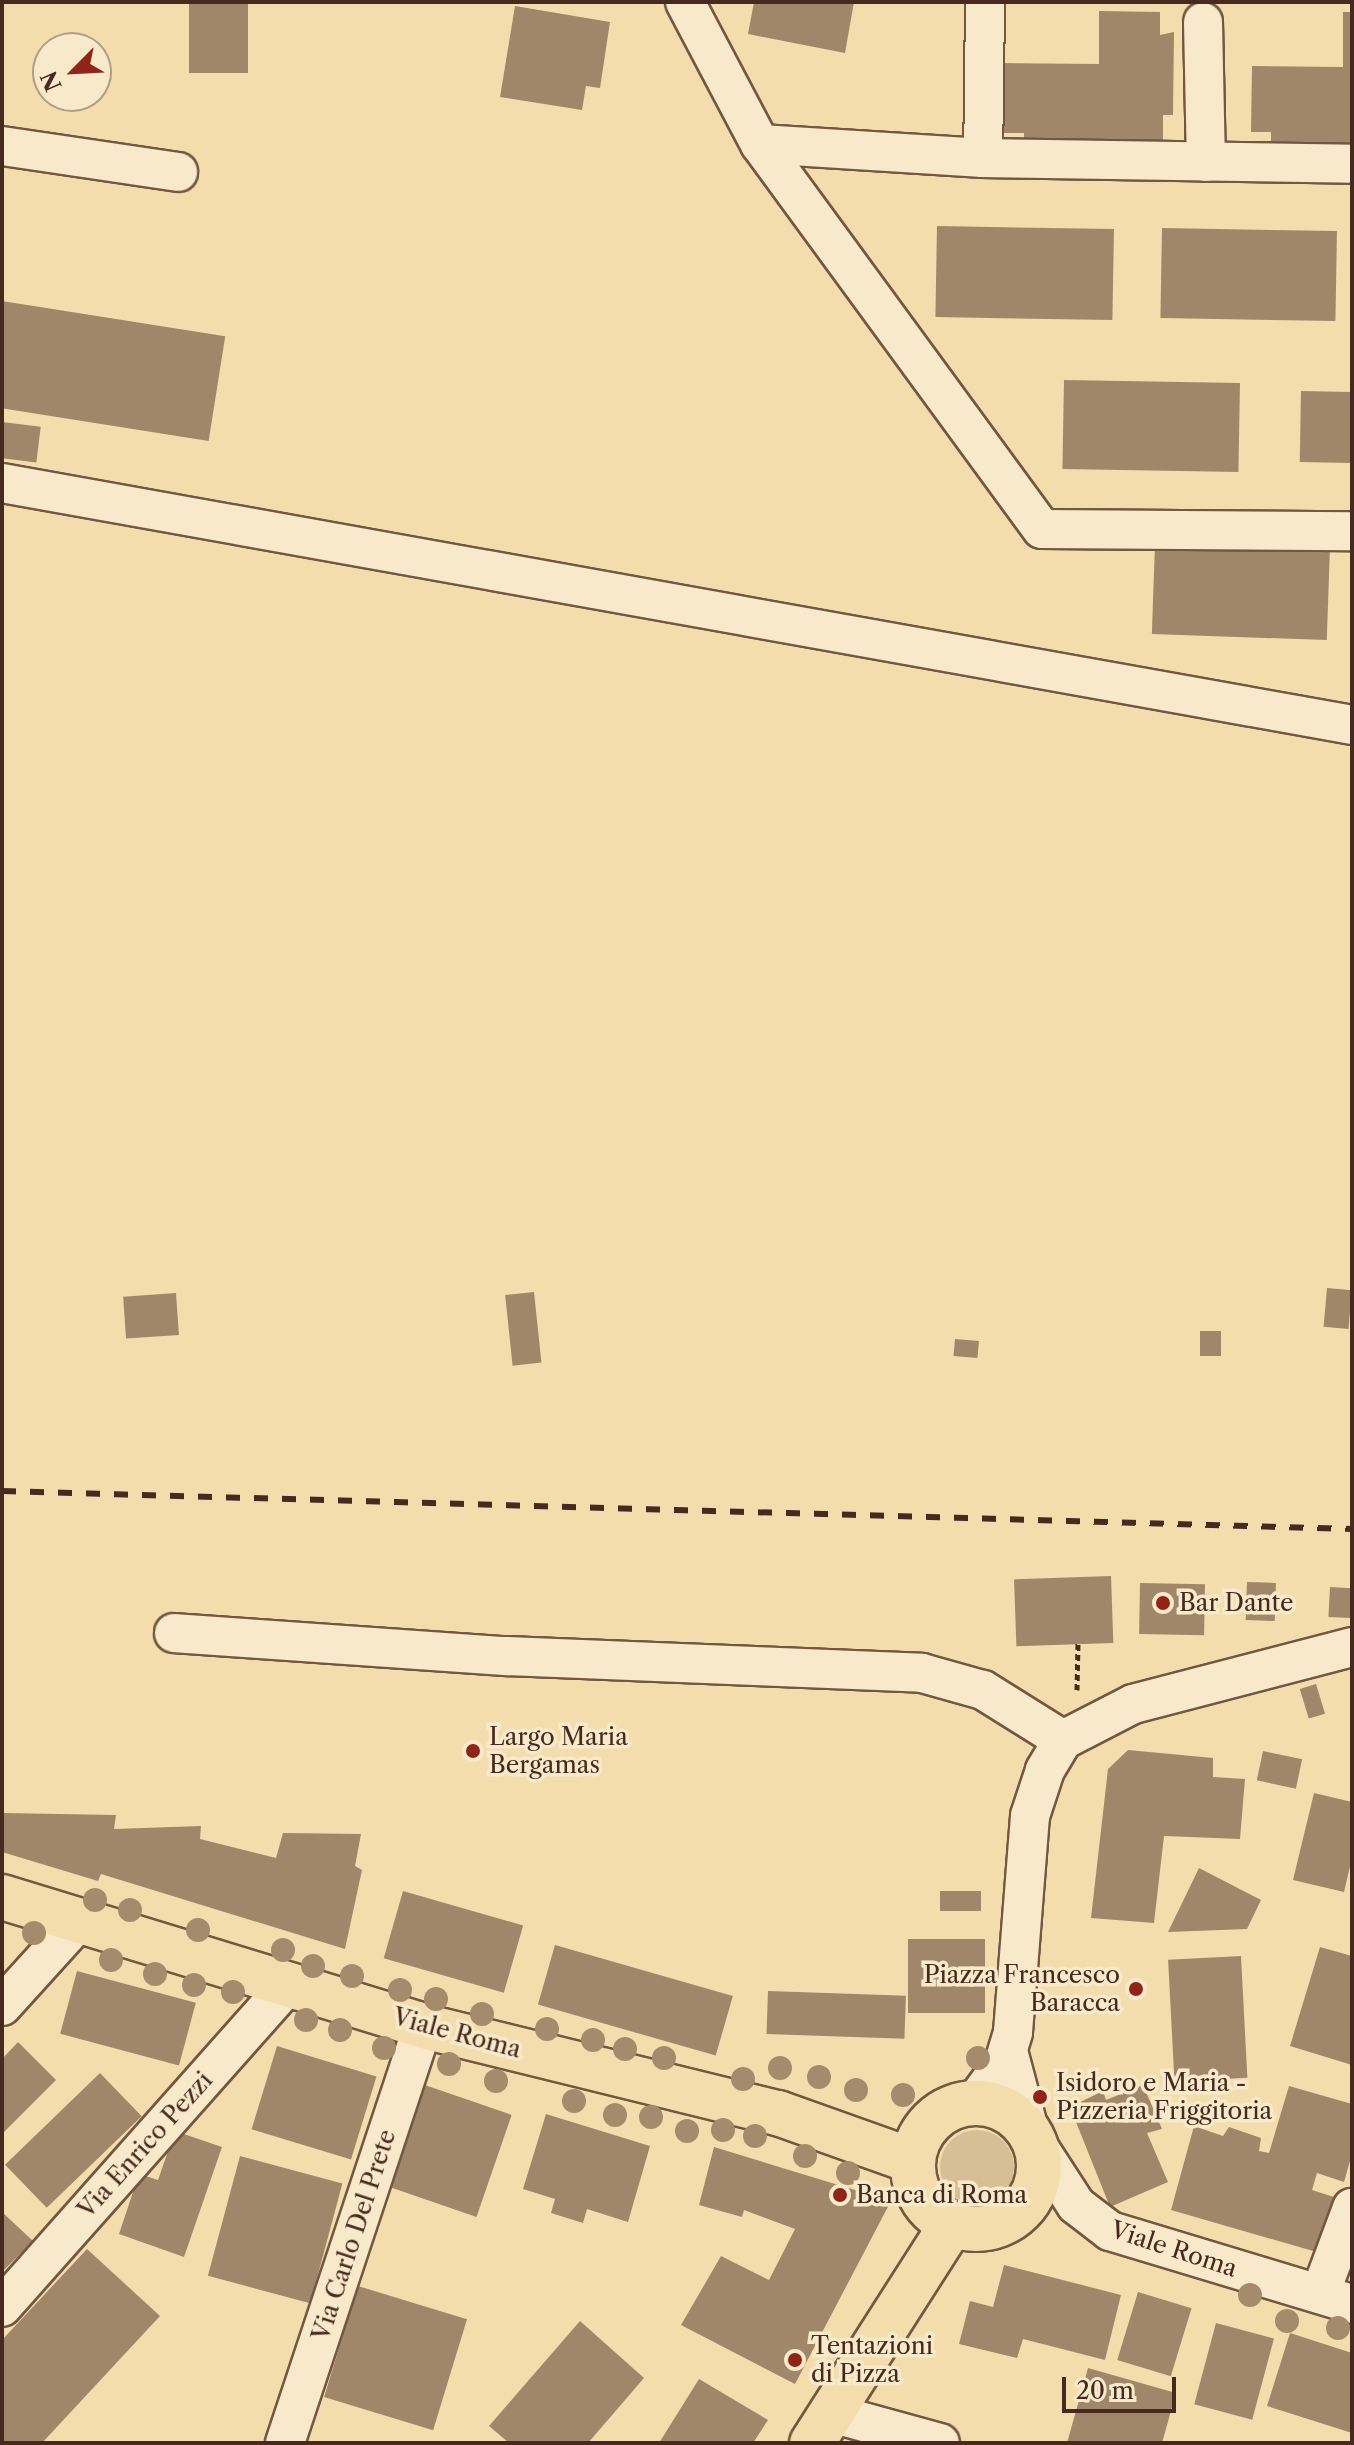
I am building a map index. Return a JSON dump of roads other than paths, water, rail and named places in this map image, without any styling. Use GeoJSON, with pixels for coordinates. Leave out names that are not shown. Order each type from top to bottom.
{"type":"FeatureCollection","features":[{"type":"Feature","properties":{"kind":"main road","name":"Viale Roma"},"geometry":{"type":"LineString","coordinates":[[2,1897],[423,2026],[778,2113],[913,2161]]}},
{"type":"Feature","properties":{"kind":"main road","name":"Viale Roma"},"geometry":{"type":"LineString","coordinates":[[975,2102],[1015,2115],[1031,2135]]}},
{"type":"Feature","properties":{"kind":"main road"},"geometry":{"type":"LineString","coordinates":[[975,2102],[933,2120],[913,2161],[922,2199],[952,2224],[985,2229],[1018,2214],[1038,2179],[1031,2135]]}},
{"type":"Feature","properties":{"kind":"main road"},"geometry":{"type":"LineString","coordinates":[[822,2428],[952,2224]]}},
{"type":"Feature","properties":{"kind":"street"},"geometry":{"type":"LineString","coordinates":[[685,2],[760,144],[1042,529],[1352,531]]}},
{"type":"Feature","properties":{"kind":"street"},"geometry":{"type":"LineString","coordinates":[[983,158],[985,2]]}},
{"type":"Feature","properties":{"kind":"street"},"geometry":{"type":"LineString","coordinates":[[1203,22],[1206,162]]}},
{"type":"Feature","properties":{"kind":"street"},"geometry":{"type":"LineString","coordinates":[[760,144],[983,158],[1352,164]]}},
{"type":"Feature","properties":{"kind":"street"},"geometry":{"type":"LineString","coordinates":[[2,146],[178,172]]}},
{"type":"Feature","properties":{"kind":"street"},"geometry":{"type":"LineString","coordinates":[[2,483],[1352,725]]}},
{"type":"Feature","properties":{"kind":"street"},"geometry":{"type":"LineString","coordinates":[[174,1633],[507,1656],[937,1675],[983,1690],[1063,1740]]}},
{"type":"Feature","properties":{"kind":"street"},"geometry":{"type":"LineString","coordinates":[[1031,2135],[1008,2051],[1030,1816],[1045,1770],[1063,1740],[1133,1704],[1352,1647]]}},
{"type":"Feature","properties":{"kind":"street"},"geometry":{"type":"LineString","coordinates":[[2,2006],[81,1919]]}},
{"type":"Feature","properties":{"kind":"street","name":"Via Enrico Pezzi"},"geometry":{"type":"LineString","coordinates":[[2,2307],[289,1984]]}},
{"type":"Feature","properties":{"kind":"street","name":"Via Carlo Del Prete"},"geometry":{"type":"LineString","coordinates":[[285,2443],[423,2026]]}},
{"type":"Feature","properties":{"kind":"street"},"geometry":{"type":"LineString","coordinates":[[975,2102],[1008,2051]]}},
{"type":"Feature","properties":{"kind":"street","name":"Viale Roma"},"geometry":{"type":"LineString","coordinates":[[1031,2135],[1076,2205],[1098,2224],[1336,2299]]}},
{"type":"Feature","properties":{"kind":"street"},"geometry":{"type":"LineString","coordinates":[[1336,2299],[1352,2208]]}},
{"type":"Feature","properties":{"kind":"street"},"geometry":{"type":"LineString","coordinates":[[822,2428],[940,2443]]}},
{"type":"Feature","properties":{"kind":"railway"},"geometry":{"type":"LineString","coordinates":[[2,1491],[1352,1529]]}},
{"type":"Feature","properties":{"kind":"place","name":"Bar Dante"},"geometry":{"type":"Point","coordinates":[1163,1603]}},
{"type":"Feature","properties":{"kind":"place","name":"Largo Maria Bergamas"},"geometry":{"type":"Point","coordinates":[473,1751]}},
{"type":"Feature","properties":{"kind":"place","name":"Piazza Francesco Baracca"},"geometry":{"type":"Point","coordinates":[1136,1989]}},
{"type":"Feature","properties":{"kind":"place","name":"Isidoro e Maria - Pizzeria Friggitoria"},"geometry":{"type":"Point","coordinates":[1040,2097]}},
{"type":"Feature","properties":{"kind":"place","name":"Banca di Roma"},"geometry":{"type":"Point","coordinates":[840,2195]}},
{"type":"Feature","properties":{"kind":"place","name":"Tentazioni di Pizza"},"geometry":{"type":"Point","coordinates":[795,2360]}}]}
